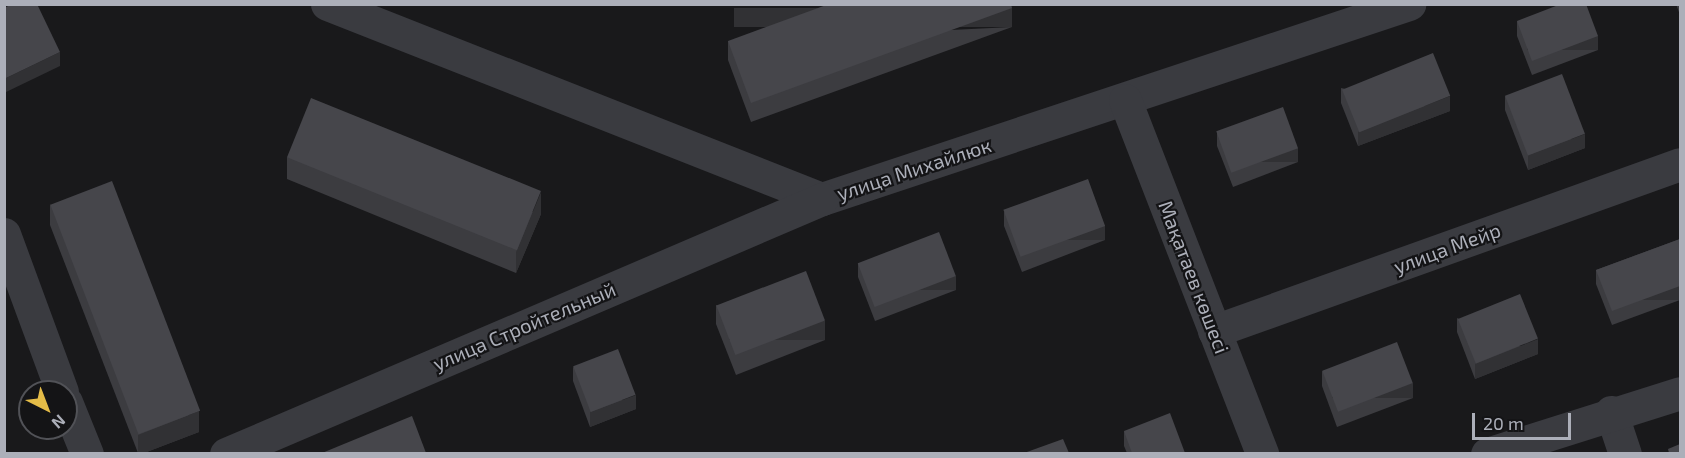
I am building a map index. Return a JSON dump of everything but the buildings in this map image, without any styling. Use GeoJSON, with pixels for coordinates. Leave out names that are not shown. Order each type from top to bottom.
{"type":"FeatureCollection","features":[{"type":"Feature","properties":{"kind":"street","name":"улица Михайлюк"},"geometry":{"type":"LineString","coordinates":[[327,4],[822,199],[1408,4]]}},
{"type":"Feature","properties":{"kind":"street","name":"Мақатаев көшесі"},"geometry":{"type":"LineString","coordinates":[[1125,100],[1262,453]]}},
{"type":"Feature","properties":{"kind":"street","name":"улица Мейр"},"geometry":{"type":"LineString","coordinates":[[1215,331],[1680,164]]}},
{"type":"Feature","properties":{"kind":"street","name":"улица Стройтельный"},"geometry":{"type":"LineString","coordinates":[[226,453],[822,199]]}},
{"type":"Feature","properties":{"kind":"street"},"geometry":{"type":"LineString","coordinates":[[4,234],[58,380]]}},
{"type":"Feature","properties":{"kind":"street"},"geometry":{"type":"LineString","coordinates":[[1487,453],[1611,412],[1680,393]]}},
{"type":"Feature","properties":{"kind":"street"},"geometry":{"type":"LineString","coordinates":[[1611,412],[1625,453]]}},
{"type":"Feature","properties":{"kind":"street"},"geometry":{"type":"LineString","coordinates":[[78,431],[87,453]]}}]}
